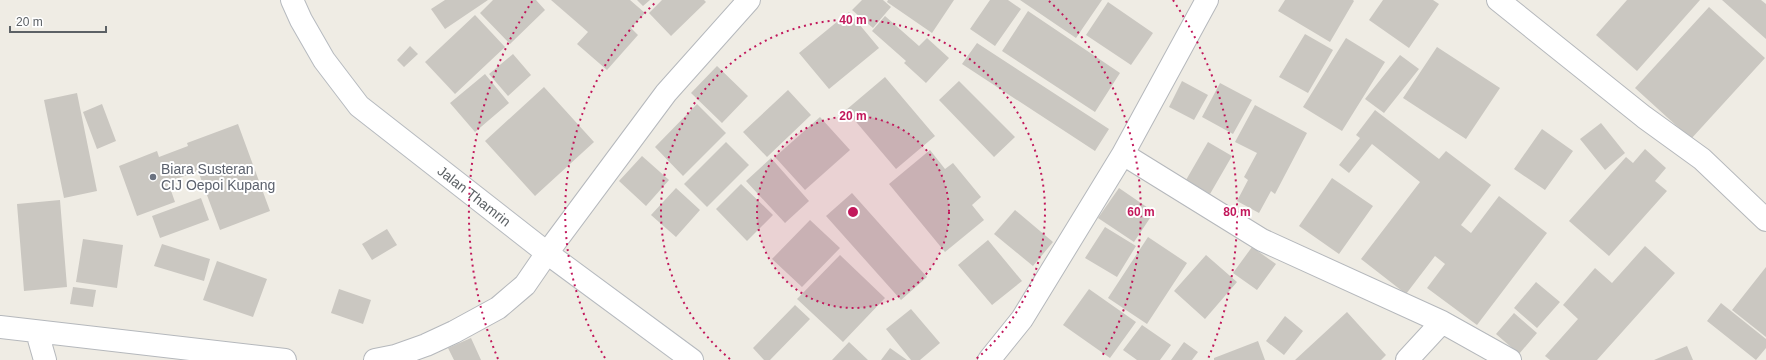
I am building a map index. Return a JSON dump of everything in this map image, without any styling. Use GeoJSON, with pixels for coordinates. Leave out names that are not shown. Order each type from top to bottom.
{"type":"FeatureCollection","features":[{"type":"Feature","properties":{"kind":"street","name":"Jalan Thamrin"},"geometry":{"type":"LineString","coordinates":[[292,0],[301,20],[324,60],[359,106],[547,253],[692,360]]}},
{"type":"Feature","properties":{"kind":"street"},"geometry":{"type":"LineString","coordinates":[[374,360],[395,356],[426,345],[454,332],[498,308],[525,285],[547,253],[666,93],[749,0]]}},
{"type":"Feature","properties":{"kind":"street"},"geometry":{"type":"LineString","coordinates":[[989,360],[1022,319],[1123,154],[1207,0]]}},
{"type":"Feature","properties":{"kind":"street"},"geometry":{"type":"LineString","coordinates":[[1498,0],[1644,117],[1702,158],[1766,220]]}},
{"type":"Feature","properties":{"kind":"street"},"geometry":{"type":"LineString","coordinates":[[1123,154],[1262,240],[1442,322],[1510,360]]}},
{"type":"Feature","properties":{"kind":"street"},"geometry":{"type":"LineString","coordinates":[[1407,360],[1442,322]]}},
{"type":"Feature","properties":{"kind":"street"},"geometry":{"type":"LineString","coordinates":[[0,326],[37,332],[285,360]]}},
{"type":"Feature","properties":{"kind":"street"},"geometry":{"type":"LineString","coordinates":[[37,332],[45,360]]}},
{"type":"Feature","properties":{"kind":"building"},"geometry":{"type":"Polygon","coordinates":[[[445,0],[488,0],[445,29],[431,9],[445,0]]]}},
{"type":"Feature","properties":{"kind":"building"},"geometry":{"type":"Polygon","coordinates":[[[493,0],[536,0],[545,10],[510,44],[480,13],[493,0]]]}},
{"type":"Feature","properties":{"kind":"building"},"geometry":{"type":"Polygon","coordinates":[[[551,0],[630,0],[645,13],[631,28],[638,35],[607,70],[577,44],[588,32],[551,0]]]}},
{"type":"Feature","properties":{"kind":"building"},"geometry":{"type":"Polygon","coordinates":[[[637,0],[650,0],[643,6],[637,0]]]}},
{"type":"Feature","properties":{"kind":"building"},"geometry":{"type":"Polygon","coordinates":[[[662,0],[704,0],[706,2],[671,36],[649,13],[662,0]]]}},
{"type":"Feature","properties":{"kind":"building"},"geometry":{"type":"Polygon","coordinates":[[[862,0],[883,0],[891,7],[873,28],[852,10],[862,0]]]}},
{"type":"Feature","properties":{"kind":"building"},"geometry":{"type":"Polygon","coordinates":[[[888,0],[954,0],[932,33],[887,2],[888,0]]]}},
{"type":"Feature","properties":{"kind":"building"},"geometry":{"type":"Polygon","coordinates":[[[990,0],[1008,0],[1021,9],[995,46],[970,29],[990,0]]]}},
{"type":"Feature","properties":{"kind":"building"},"geometry":{"type":"Polygon","coordinates":[[[1020,0],[1102,0],[1076,38],[1020,0]]]}},
{"type":"Feature","properties":{"kind":"building"},"geometry":{"type":"Polygon","coordinates":[[[1285,0],[1354,1],[1330,42],[1278,11],[1285,0]]]}},
{"type":"Feature","properties":{"kind":"building"},"geometry":{"type":"Polygon","coordinates":[[[1383,0],[1433,0],[1439,4],[1409,48],[1369,20],[1383,0]]]}},
{"type":"Feature","properties":{"kind":"building"},"geometry":{"type":"Polygon","coordinates":[[[1627,0],[1700,0],[1637,71],[1596,35],[1627,0]]]}},
{"type":"Feature","properties":{"kind":"building"},"geometry":{"type":"Polygon","coordinates":[[[1722,0],[1761,0],[1766,4],[1766,39],[1722,0]]]}},
{"type":"Feature","properties":{"kind":"building"},"geometry":{"type":"Polygon","coordinates":[[[1108,2],[1153,33],[1131,65],[1086,35],[1108,2]]]}},
{"type":"Feature","properties":{"kind":"building"},"geometry":{"type":"Polygon","coordinates":[[[1709,7],[1765,58],[1691,139],[1635,88],[1709,7]]]}},
{"type":"Feature","properties":{"kind":"building"},"geometry":{"type":"Polygon","coordinates":[[[1028,11],[1120,73],[1095,112],[1002,51],[1028,11]]]}},
{"type":"Feature","properties":{"kind":"building"},"geometry":{"type":"Polygon","coordinates":[[[849,12],[879,48],[829,89],[799,53],[849,12]]]}},
{"type":"Feature","properties":{"kind":"building"},"geometry":{"type":"Polygon","coordinates":[[[475,15],[505,47],[455,94],[425,62],[475,15]]]}},
{"type":"Feature","properties":{"kind":"building"},"geometry":{"type":"Polygon","coordinates":[[[885,16],[919,46],[927,38],[949,58],[926,83],[904,63],[906,61],[872,31],[885,16]]]}},
{"type":"Feature","properties":{"kind":"building"},"geometry":{"type":"Polygon","coordinates":[[[1305,34],[1333,50],[1308,93],[1279,77],[1305,34]]]}},
{"type":"Feature","properties":{"kind":"building"},"geometry":{"type":"Polygon","coordinates":[[[1346,38],[1385,62],[1342,131],[1303,107],[1346,38]]]}},
{"type":"Feature","properties":{"kind":"building"},"geometry":{"type":"Polygon","coordinates":[[[977,43],[1109,129],[1095,151],[962,64],[977,43]]]}},
{"type":"Feature","properties":{"kind":"building"},"geometry":{"type":"Polygon","coordinates":[[[410,46],[418,54],[404,67],[397,60],[410,46]]]}},
{"type":"Feature","properties":{"kind":"building"},"geometry":{"type":"Polygon","coordinates":[[[1437,47],[1500,88],[1466,139],[1403,98],[1437,47]]]}},
{"type":"Feature","properties":{"kind":"building"},"geometry":{"type":"Polygon","coordinates":[[[513,54],[531,75],[508,96],[489,74],[513,54]]]}},
{"type":"Feature","properties":{"kind":"building"},"geometry":{"type":"Polygon","coordinates":[[[1400,55],[1419,69],[1384,113],[1365,99],[1400,55]]]}},
{"type":"Feature","properties":{"kind":"building"},"geometry":{"type":"Polygon","coordinates":[[[717,66],[748,96],[722,123],[691,93],[717,66]]]}},
{"type":"Feature","properties":{"kind":"building"},"geometry":{"type":"Polygon","coordinates":[[[485,74],[509,103],[475,132],[450,103],[485,74]]]}},
{"type":"Feature","properties":{"kind":"building"},"geometry":{"type":"Polygon","coordinates":[[[885,77],[935,136],[896,169],[846,110],[885,77]]]}},
{"type":"Feature","properties":{"kind":"building"},"geometry":{"type":"Polygon","coordinates":[[[959,81],[1015,137],[994,157],[939,100],[959,81]]]}},
{"type":"Feature","properties":{"kind":"building"},"geometry":{"type":"Polygon","coordinates":[[[1182,81],[1208,95],[1194,120],[1169,107],[1182,81]]]}},
{"type":"Feature","properties":{"kind":"building"},"geometry":{"type":"Polygon","coordinates":[[[1220,83],[1252,100],[1233,134],[1202,117],[1220,83]]]}},
{"type":"Feature","properties":{"kind":"building"},"geometry":{"type":"Polygon","coordinates":[[[544,87],[594,142],[535,196],[485,141],[544,87]]]}},
{"type":"Feature","properties":{"kind":"building"},"geometry":{"type":"Polygon","coordinates":[[[788,90],[811,115],[767,157],[743,132],[788,90]]]}},
{"type":"Feature","properties":{"kind":"building"},"geometry":{"type":"Polygon","coordinates":[[[77,93],[97,191],[64,198],[44,100],[77,93]]]}},
{"type":"Feature","properties":{"kind":"building"},"geometry":{"type":"Polygon","coordinates":[[[102,104],[116,141],[97,149],[83,112],[102,104]]]}},
{"type":"Feature","properties":{"kind":"building"},"geometry":{"type":"Polygon","coordinates":[[[697,104],[726,133],[683,176],[655,147],[697,104]]]}},
{"type":"Feature","properties":{"kind":"building"},"geometry":{"type":"Polygon","coordinates":[[[1255,105],[1307,133],[1275,194],[1271,191],[1259,213],[1237,201],[1248,180],[1244,177],[1257,153],[1235,142],[1255,105]]]}},
{"type":"Feature","properties":{"kind":"building"},"geometry":{"type":"Polygon","coordinates":[[[1375,110],[1439,159],[1446,151],[1491,185],[1461,225],[1471,233],[1499,196],[1547,233],[1477,325],[1427,288],[1445,264],[1435,256],[1406,294],[1361,259],[1420,182],[1372,144],[1349,173],[1339,165],[1360,138],[1356,135],[1375,110]]]}},
{"type":"Feature","properties":{"kind":"building"},"geometry":{"type":"Polygon","coordinates":[[[820,117],[850,150],[805,190],[775,157],[820,117]]]}},
{"type":"Feature","properties":{"kind":"building"},"geometry":{"type":"Polygon","coordinates":[[[1601,123],[1625,153],[1605,170],[1580,139],[1601,123]]]}},
{"type":"Feature","properties":{"kind":"building","name":"Biara Susteran CIJ Oepoi Kupang"},"geometry":{"type":"Polygon","coordinates":[[[238,124],[270,211],[220,230],[198,171],[168,182],[175,202],[137,216],[119,166],[157,151],[159,157],[188,146],[187,143],[238,124]]]}},
{"type":"Feature","properties":{"kind":"building"},"geometry":{"type":"Polygon","coordinates":[[[1542,129],[1573,151],[1545,190],[1514,169],[1542,129]]]}},
{"type":"Feature","properties":{"kind":"building"},"geometry":{"type":"Polygon","coordinates":[[[726,142],[749,165],[707,207],[684,184],[726,142]]]}},
{"type":"Feature","properties":{"kind":"building"},"geometry":{"type":"Polygon","coordinates":[[[1208,142],[1232,156],[1210,194],[1186,180],[1208,142]]]}},
{"type":"Feature","properties":{"kind":"building"},"geometry":{"type":"Polygon","coordinates":[[[1645,149],[1666,168],[1655,181],[1667,191],[1609,256],[1569,221],[1626,157],[1633,163],[1645,149]]]}},
{"type":"Feature","properties":{"kind":"building"},"geometry":{"type":"Polygon","coordinates":[[[930,150],[945,169],[953,163],[981,197],[972,205],[984,220],[945,252],[889,184],[930,150]]]}},
{"type":"Feature","properties":{"kind":"building"},"geometry":{"type":"Polygon","coordinates":[[[642,156],[669,180],[646,206],[619,181],[642,156]]]}},
{"type":"Feature","properties":{"kind":"building"},"geometry":{"type":"Polygon","coordinates":[[[771,158],[809,201],[785,223],[746,181],[771,158]]]}},
{"type":"Feature","properties":{"kind":"building"},"geometry":{"type":"Polygon","coordinates":[[[1332,178],[1373,206],[1339,254],[1299,226],[1332,178]]]}},
{"type":"Feature","properties":{"kind":"building"},"geometry":{"type":"Polygon","coordinates":[[[741,184],[773,215],[747,241],[716,209],[741,184]]]}},
{"type":"Feature","properties":{"kind":"building"},"geometry":{"type":"Polygon","coordinates":[[[676,188],[700,210],[676,237],[651,215],[676,188]]]}},
{"type":"Feature","properties":{"kind":"building"},"geometry":{"type":"Polygon","coordinates":[[[1119,188],[1154,212],[1134,242],[1098,218],[1119,188]]]}},
{"type":"Feature","properties":{"kind":"building"},"geometry":{"type":"Polygon","coordinates":[[[852,193],[927,277],[901,300],[826,216],[852,193]]]}},
{"type":"Feature","properties":{"kind":"building"},"geometry":{"type":"Polygon","coordinates":[[[201,198],[209,220],[160,238],[152,216],[201,198]]]}},
{"type":"Feature","properties":{"kind":"building"},"geometry":{"type":"Polygon","coordinates":[[[60,200],[67,287],[24,291],[17,204],[60,200]]]}},
{"type":"Feature","properties":{"kind":"building"},"geometry":{"type":"Polygon","coordinates":[[[1015,210],[1053,242],[1033,266],[994,234],[1015,210]]]}},
{"type":"Feature","properties":{"kind":"building"},"geometry":{"type":"Polygon","coordinates":[[[810,220],[840,248],[802,287],[772,259],[810,220]]]}},
{"type":"Feature","properties":{"kind":"building"},"geometry":{"type":"Polygon","coordinates":[[[1105,227],[1136,246],[1117,277],[1085,258],[1105,227]]]}},
{"type":"Feature","properties":{"kind":"building"},"geometry":{"type":"Polygon","coordinates":[[[387,229],[397,245],[372,260],[362,244],[387,229]]]}},
{"type":"Feature","properties":{"kind":"building"},"geometry":{"type":"Polygon","coordinates":[[[1148,237],[1187,263],[1147,324],[1108,298],[1148,237]]]}},
{"type":"Feature","properties":{"kind":"building"},"geometry":{"type":"Polygon","coordinates":[[[83,239],[123,245],[117,288],[76,282],[83,239]]]}},
{"type":"Feature","properties":{"kind":"building"},"geometry":{"type":"Polygon","coordinates":[[[988,240],[1022,281],[992,305],[958,265],[988,240]]]}},
{"type":"Feature","properties":{"kind":"building"},"geometry":{"type":"Polygon","coordinates":[[[162,244],[210,259],[204,281],[154,266],[162,244]]]}},
{"type":"Feature","properties":{"kind":"building"},"geometry":{"type":"Polygon","coordinates":[[[1645,246],[1675,273],[1597,360],[1550,360],[1545,356],[1578,319],[1563,305],[1595,268],[1612,283],[1645,246]]]}},
{"type":"Feature","properties":{"kind":"building"},"geometry":{"type":"Polygon","coordinates":[[[1252,247],[1276,264],[1257,290],[1233,273],[1252,247]]]}},
{"type":"Feature","properties":{"kind":"building"},"geometry":{"type":"Polygon","coordinates":[[[840,255],[885,298],[843,342],[797,299],[840,255]]]}},
{"type":"Feature","properties":{"kind":"building"},"geometry":{"type":"Polygon","coordinates":[[[1206,255],[1237,282],[1205,319],[1174,291],[1206,255]]]}},
{"type":"Feature","properties":{"kind":"building"},"geometry":{"type":"Polygon","coordinates":[[[217,261],[267,279],[253,317],[203,300],[217,261]]]}},
{"type":"Feature","properties":{"kind":"building"},"geometry":{"type":"Polygon","coordinates":[[[1766,267],[1766,337],[1732,310],[1766,267]]]}},
{"type":"Feature","properties":{"kind":"building"},"geometry":{"type":"Polygon","coordinates":[[[1536,282],[1560,302],[1537,328],[1514,308],[1536,282]]]}},
{"type":"Feature","properties":{"kind":"building"},"geometry":{"type":"Polygon","coordinates":[[[73,287],[96,290],[93,307],[70,304],[73,287]]]}},
{"type":"Feature","properties":{"kind":"building"},"geometry":{"type":"Polygon","coordinates":[[[339,289],[371,300],[363,324],[331,313],[339,289]]]}},
{"type":"Feature","properties":{"kind":"building"},"geometry":{"type":"Polygon","coordinates":[[[1089,289],[1136,322],[1110,358],[1063,325],[1089,289]]]}},
{"type":"Feature","properties":{"kind":"building"},"geometry":{"type":"Polygon","coordinates":[[[1721,303],[1766,339],[1766,348],[1756,360],[1707,321],[1721,303]]]}},
{"type":"Feature","properties":{"kind":"building"},"geometry":{"type":"Polygon","coordinates":[[[795,305],[810,319],[770,360],[764,360],[753,348],[795,305]]]}},
{"type":"Feature","properties":{"kind":"building"},"geometry":{"type":"Polygon","coordinates":[[[911,309],[940,343],[920,360],[911,360],[886,329],[911,309]]]}},
{"type":"Feature","properties":{"kind":"building"},"geometry":{"type":"Polygon","coordinates":[[[1347,312],[1386,355],[1381,360],[1295,360],[1347,312]]]}},
{"type":"Feature","properties":{"kind":"building"},"geometry":{"type":"Polygon","coordinates":[[[1514,313],[1537,333],[1519,354],[1496,334],[1514,313]]]}},
{"type":"Feature","properties":{"kind":"building"},"geometry":{"type":"Polygon","coordinates":[[[1285,316],[1303,331],[1284,355],[1266,341],[1285,316]]]}},
{"type":"Feature","properties":{"kind":"building"},"geometry":{"type":"Polygon","coordinates":[[[1142,325],[1171,345],[1160,360],[1137,360],[1123,350],[1142,325]]]}},
{"type":"Feature","properties":{"kind":"building"},"geometry":{"type":"Polygon","coordinates":[[[471,338],[481,360],[454,360],[448,348],[471,338]]]}},
{"type":"Feature","properties":{"kind":"building"},"geometry":{"type":"Polygon","coordinates":[[[1258,341],[1265,360],[1214,360],[1214,358],[1258,341]]]}},
{"type":"Feature","properties":{"kind":"building"},"geometry":{"type":"Polygon","coordinates":[[[849,342],[868,360],[832,360],[849,342]]]}},
{"type":"Feature","properties":{"kind":"building"},"geometry":{"type":"Polygon","coordinates":[[[1184,342],[1198,352],[1192,360],[1171,360],[1184,342]]]}},
{"type":"Feature","properties":{"kind":"building"},"geometry":{"type":"Polygon","coordinates":[[[1687,346],[1693,360],[1654,360],[1687,346]]]}},
{"type":"Feature","properties":{"kind":"building"},"geometry":{"type":"Polygon","coordinates":[[[890,348],[907,360],[881,360],[890,348]]]}},
{"type":"Feature","properties":{"kind":"place","name":"Biara Susteran CIJ Oepoi Kupang"},"geometry":{"type":"Point","coordinates":[153,177]}}]}
